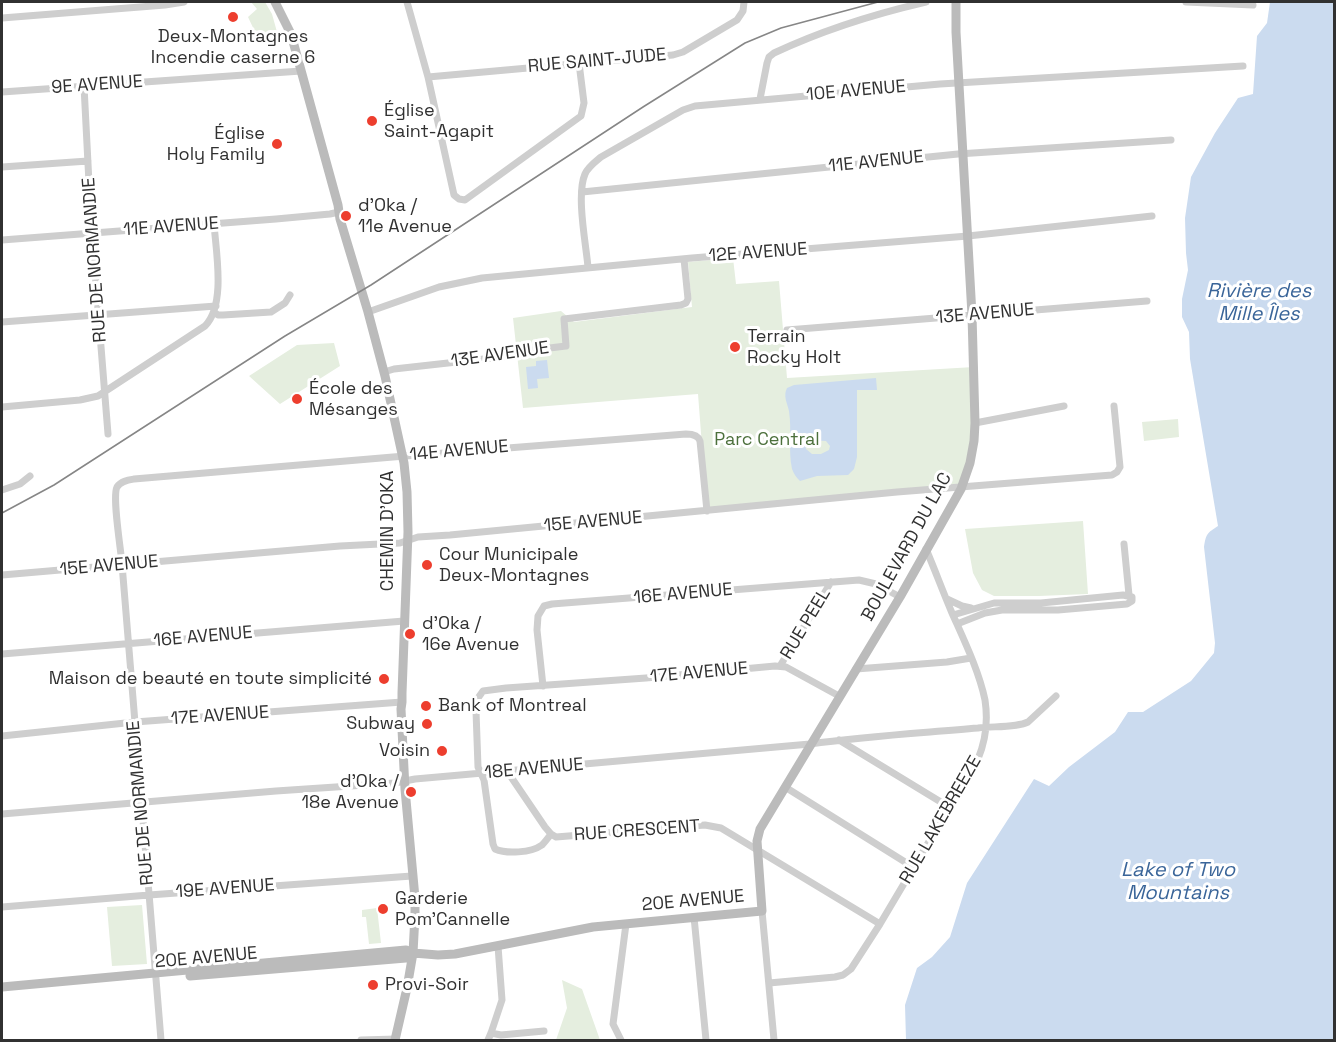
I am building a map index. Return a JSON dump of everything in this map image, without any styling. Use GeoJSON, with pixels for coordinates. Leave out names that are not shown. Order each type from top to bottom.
{"type":"FeatureCollection","features":[{"type":"Feature","properties":{"kind":"street"},"geometry":{"type":"LineString","coordinates":[[2,18],[184,2]]}},
{"type":"Feature","properties":{"kind":"street","name":"CHEMIN D'OKA"},"geometry":{"type":"LineString","coordinates":[[275,2],[289,28],[384,372],[403,456],[407,492],[408,540],[401,709],[412,876],[416,898],[413,953],[407,991],[395,1040]]}},
{"type":"Feature","properties":{"kind":"street"},"geometry":{"type":"LineString","coordinates":[[407,2],[428,77],[454,195],[459,199],[465,200],[580,117],[584,103],[579,63]]}},
{"type":"Feature","properties":{"kind":"street","name":"RUE SAINT-JUDE"},"geometry":{"type":"LineString","coordinates":[[428,77],[673,55],[683,52],[737,20],[743,11],[744,2]]}},
{"type":"Feature","properties":{"kind":"street"},"geometry":{"type":"LineString","coordinates":[[760,99],[767,63],[769,57],[774,53],[820,33],[926,2]]}},
{"type":"Feature","properties":{"kind":"street"},"geometry":{"type":"LineString","coordinates":[[1185,2],[1253,5]]}},
{"type":"Feature","properties":{"kind":"street","name":"BOULEVARD DU LAC"},"geometry":{"type":"LineString","coordinates":[[774,1041],[757,841],[760,830],[900,597],[962,487],[974,441],[972,315],[956,5]]}},
{"type":"Feature","properties":{"kind":"street","name":"10E AVENUE"},"geometry":{"type":"LineString","coordinates":[[588,267],[581,207],[585,174],[596,161],[683,110],[695,106],[960,83],[1243,66]]}},
{"type":"Feature","properties":{"kind":"street","name":"9E AVENUE"},"geometry":{"type":"LineString","coordinates":[[2,92],[301,71]]}},
{"type":"Feature","properties":{"kind":"street","name":"RUE DE NORMANDIE"},"geometry":{"type":"LineString","coordinates":[[84,86],[92,233],[108,434]]}},
{"type":"Feature","properties":{"kind":"street","name":"11E AVENUE"},"geometry":{"type":"LineString","coordinates":[[582,192],[963,154],[1171,140]]}},
{"type":"Feature","properties":{"kind":"street"},"geometry":{"type":"LineString","coordinates":[[2,167],[88,161]]}},
{"type":"Feature","properties":{"kind":"street","name":"11E AVENUE"},"geometry":{"type":"LineString","coordinates":[[2,240],[339,212]]}},
{"type":"Feature","properties":{"kind":"street","name":"12E AVENUE"},"geometry":{"type":"LineString","coordinates":[[368,312],[439,287],[482,278],[588,267],[968,236],[1152,216]]}},
{"type":"Feature","properties":{"kind":"street"},"geometry":{"type":"LineString","coordinates":[[2,407],[93,398],[195,334],[211,321],[219,290],[214,224]]}},
{"type":"Feature","properties":{"kind":"street","name":"13E AVENUE"},"geometry":{"type":"LineString","coordinates":[[384,372],[393,369],[502,357],[524,351],[566,346],[564,319],[681,305],[687,301],[688,297],[684,259]]}},
{"type":"Feature","properties":{"kind":"street"},"geometry":{"type":"LineString","coordinates":[[215,309],[218,315],[271,312],[285,303],[290,295]]}},
{"type":"Feature","properties":{"kind":"street","name":"13E AVENUE"},"geometry":{"type":"LineString","coordinates":[[787,330],[1147,301]]}},
{"type":"Feature","properties":{"kind":"street"},"geometry":{"type":"LineString","coordinates":[[2,322],[98,314],[215,309]]}},
{"type":"Feature","properties":{"kind":"street"},"geometry":{"type":"LineString","coordinates":[[975,423],[1064,406]]}},
{"type":"Feature","properties":{"kind":"street","name":"15E AVENUE"},"geometry":{"type":"LineString","coordinates":[[2,575],[400,543],[418,537],[1112,475],[1120,467],[1114,406]]}},
{"type":"Feature","properties":{"kind":"street","name":"14E AVENUE"},"geometry":{"type":"LineString","coordinates":[[122,564],[117,488],[123,482],[134,479],[693,434],[700,441],[707,511]]}},
{"type":"Feature","properties":{"kind":"street"},"geometry":{"type":"LineString","coordinates":[[2,490],[20,484],[30,476]]}},
{"type":"Feature","properties":{"kind":"street"},"geometry":{"type":"LineString","coordinates":[[957,624],[986,613],[1002,610],[1058,610],[1127,604],[1132,597],[1129,595],[1124,544]]}},
{"type":"Feature","properties":{"kind":"street","name":"RUE LAKEBREEZE"},"geometry":{"type":"LineString","coordinates":[[769,983],[843,975],[852,969],[978,759],[984,745],[985,702],[971,658],[926,549]]}},
{"type":"Feature","properties":{"kind":"street","name":"RUE DE NORMANDIE"},"geometry":{"type":"LineString","coordinates":[[122,564],[161,1041]]}},
{"type":"Feature","properties":{"kind":"street","name":"16E AVENUE"},"geometry":{"type":"LineString","coordinates":[[543,686],[537,630],[538,616],[544,606],[552,604],[860,580],[876,584],[900,597]]}},
{"type":"Feature","properties":{"kind":"street","name":"RUE PEEL"},"geometry":{"type":"LineString","coordinates":[[780,666],[831,582]]}},
{"type":"Feature","properties":{"kind":"street"},"geometry":{"type":"LineString","coordinates":[[953,615],[994,603],[1041,603],[1129,595]]}},
{"type":"Feature","properties":{"kind":"street"},"geometry":{"type":"LineString","coordinates":[[947,599],[974,608]]}},
{"type":"Feature","properties":{"kind":"street","name":"16E AVENUE"},"geometry":{"type":"LineString","coordinates":[[2,654],[404,621]]}},
{"type":"Feature","properties":{"kind":"street"},"geometry":{"type":"LineString","coordinates":[[856,669],[971,658]]}},
{"type":"Feature","properties":{"kind":"street"},"geometry":{"type":"LineString","coordinates":[[780,666],[839,696]]}},
{"type":"Feature","properties":{"kind":"street","name":"17E AVENUE"},"geometry":{"type":"LineString","coordinates":[[481,774],[478,767],[476,711],[480,694],[489,690],[780,666]]}},
{"type":"Feature","properties":{"kind":"street","name":"18E AVENUE"},"geometry":{"type":"LineString","coordinates":[[2,814],[380,784],[839,740],[1023,725],[1056,696]]}},
{"type":"Feature","properties":{"kind":"street","name":"17E AVENUE"},"geometry":{"type":"LineString","coordinates":[[2,736],[135,722],[402,702]]}},
{"type":"Feature","properties":{"kind":"street"},"geometry":{"type":"LineString","coordinates":[[839,740],[949,807]]}},
{"type":"Feature","properties":{"kind":"street","name":"RUE CRESCENT"},"geometry":{"type":"LineString","coordinates":[[507,771],[545,827],[556,837],[705,825],[721,828],[880,924]]}},
{"type":"Feature","properties":{"kind":"street"},"geometry":{"type":"LineString","coordinates":[[481,774],[484,780],[495,849],[506,852],[533,850],[543,844],[551,834]]}},
{"type":"Feature","properties":{"kind":"street"},"geometry":{"type":"LineString","coordinates":[[784,787],[913,867]]}},
{"type":"Feature","properties":{"kind":"street","name":"19E AVENUE"},"geometry":{"type":"LineString","coordinates":[[2,907],[412,876]]}},
{"type":"Feature","properties":{"kind":"street","name":"20E AVENUE"},"geometry":{"type":"LineString","coordinates":[[2,993],[406,950],[413,953],[445,955],[464,953],[587,928],[762,911]]}},
{"type":"Feature","properties":{"kind":"street"},"geometry":{"type":"LineString","coordinates":[[694,917],[706,1041]]}},
{"type":"Feature","properties":{"kind":"street"},"geometry":{"type":"LineString","coordinates":[[621,1041],[613,1024],[626,924]]}},
{"type":"Feature","properties":{"kind":"street"},"geometry":{"type":"LineString","coordinates":[[498,946],[502,1000],[490,1037],[544,1031]]}},
{"type":"Feature","properties":{"kind":"street","name":"20E AVENUE"},"geometry":{"type":"LineString","coordinates":[[2,987],[156,976]]}},
{"type":"Feature","properties":{"kind":"street"},"geometry":{"type":"LineString","coordinates":[[361,1041],[395,1040]]}},
{"type":"Feature","properties":{"kind":"green space"},"geometry":{"type":"Polygon","coordinates":[[[251,2],[265,2],[272,14],[277,32],[257,36],[248,17],[257,9],[251,2]]]}},
{"type":"Feature","properties":{"kind":"green space","name":"Parc Central"},"geometry":{"type":"Polygon","coordinates":[[[733,258],[736,284],[779,281],[787,378],[974,367],[974,441],[964,486],[707,511],[698,394],[523,408],[513,318],[561,311],[574,322],[692,307],[688,262],[733,258]]]}},
{"type":"Feature","properties":{"kind":"green space"},"geometry":{"type":"Polygon","coordinates":[[[334,343],[340,366],[280,404],[249,376],[297,345],[334,343]]]}},
{"type":"Feature","properties":{"kind":"green space"},"geometry":{"type":"Polygon","coordinates":[[[1178,419],[1179,437],[1144,441],[1142,422],[1178,419]]]}},
{"type":"Feature","properties":{"kind":"green space"},"geometry":{"type":"Polygon","coordinates":[[[1083,521],[1088,594],[994,596],[982,590],[973,573],[965,529],[1083,521]]]}},
{"type":"Feature","properties":{"kind":"green space"},"geometry":{"type":"Polygon","coordinates":[[[142,905],[147,964],[112,966],[107,907],[142,905]]]}},
{"type":"Feature","properties":{"kind":"green space"},"geometry":{"type":"Polygon","coordinates":[[[377,908],[381,943],[369,944],[366,917],[362,917],[362,910],[377,908]]]}},
{"type":"Feature","properties":{"kind":"green space"},"geometry":{"type":"Polygon","coordinates":[[[562,980],[582,989],[600,1040],[556,1040],[567,1008],[562,980]]]}},
{"type":"Feature","properties":{"kind":"water","name":"Lake of Two Mountains"},"geometry":{"type":"Polygon","coordinates":[[[1270,2],[1334,2],[1334,1040],[906,1040],[905,1005],[917,968],[932,957],[950,937],[967,883],[1034,779],[1049,786],[1069,767],[1115,732],[1128,712],[1143,712],[1191,681],[1214,653],[1215,643],[1204,547],[1208,534],[1218,526],[1190,359],[1189,332],[1182,317],[1182,299],[1188,270],[1185,218],[1191,177],[1215,133],[1238,98],[1253,94],[1257,36],[1267,23],[1270,2]]]}},
{"type":"Feature","properties":{"kind":"water"},"geometry":{"type":"Polygon","coordinates":[[[547,360],[549,378],[537,379],[538,388],[528,389],[526,367],[536,366],[536,361],[547,360]]]}},
{"type":"Feature","properties":{"kind":"water"},"geometry":{"type":"Polygon","coordinates":[[[876,378],[877,390],[857,390],[857,457],[854,469],[848,475],[817,476],[800,481],[794,474],[791,462],[790,418],[785,396],[787,388],[794,385],[876,378]],[[807,440],[806,449],[812,454],[821,454],[829,450],[830,446],[826,441],[807,440]]]}},
{"type":"Feature","properties":{"kind":"tram line"},"geometry":{"type":"LineString","coordinates":[[2,513],[54,485],[285,336],[371,285],[745,43],[781,28],[878,2]]}},
{"type":"Feature","properties":{"kind":"place","name":"Deux-Montagnes Incendie caserne 6"},"geometry":{"type":"Point","coordinates":[233,17]}},
{"type":"Feature","properties":{"kind":"place","name":"Église Saint-Agapit"},"geometry":{"type":"Point","coordinates":[372,121]}},
{"type":"Feature","properties":{"kind":"place","name":"Église Holy Family"},"geometry":{"type":"Point","coordinates":[277,144]}},
{"type":"Feature","properties":{"kind":"place","name":"d'Oka / 11e Avenue"},"geometry":{"type":"Point","coordinates":[346,216]}},
{"type":"Feature","properties":{"kind":"place","name":"Terrain Rocky Holt"},"geometry":{"type":"Point","coordinates":[735,347]}},
{"type":"Feature","properties":{"kind":"place","name":"École des Mésanges"},"geometry":{"type":"Point","coordinates":[297,399]}},
{"type":"Feature","properties":{"kind":"place","name":"Cour Municipale Deux-Montagnes"},"geometry":{"type":"Point","coordinates":[427,565]}},
{"type":"Feature","properties":{"kind":"place","name":"d'Oka / 16e Avenue"},"geometry":{"type":"Point","coordinates":[410,634]}},
{"type":"Feature","properties":{"kind":"place","name":"Maison de beauté en toute simplicité"},"geometry":{"type":"Point","coordinates":[384,679]}},
{"type":"Feature","properties":{"kind":"place","name":"Bank of Montreal"},"geometry":{"type":"Point","coordinates":[426,706]}},
{"type":"Feature","properties":{"kind":"place","name":"Subway"},"geometry":{"type":"Point","coordinates":[427,724]}},
{"type":"Feature","properties":{"kind":"place","name":"Voisin"},"geometry":{"type":"Point","coordinates":[442,751]}},
{"type":"Feature","properties":{"kind":"place","name":"d'Oka / 18e Avenue"},"geometry":{"type":"Point","coordinates":[411,792]}},
{"type":"Feature","properties":{"kind":"place","name":"Garderie Pom'Cannelle"},"geometry":{"type":"Point","coordinates":[383,909]}},
{"type":"Feature","properties":{"kind":"place","name":"Provi-Soir"},"geometry":{"type":"Point","coordinates":[373,985]}},
{"type":"Feature","properties":{"kind":"water label","name":"Rivière des Mille Îles"},"geometry":{"type":"Point","coordinates":[1259,304]}}]}
